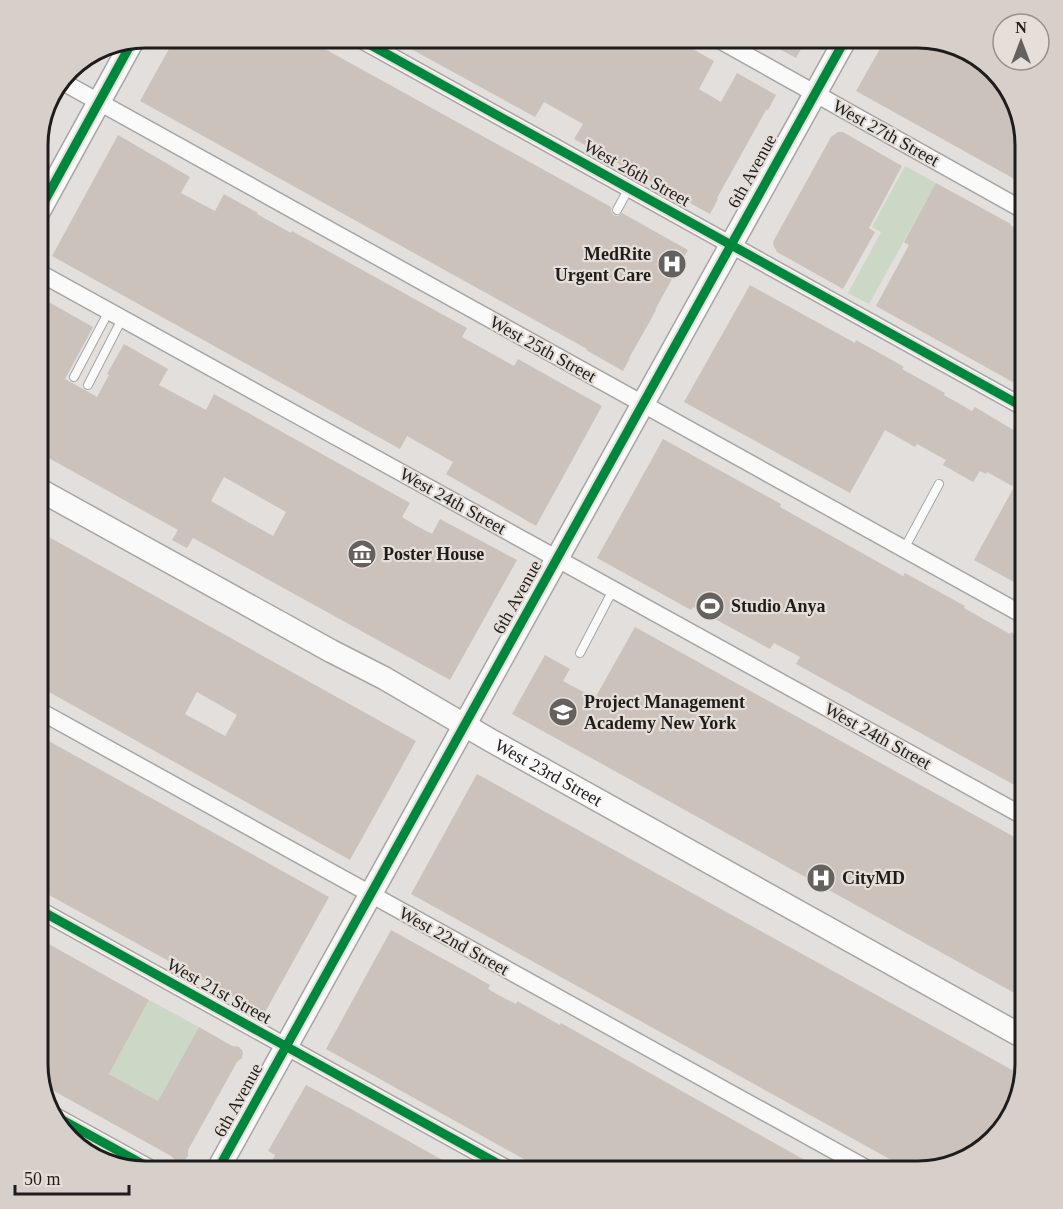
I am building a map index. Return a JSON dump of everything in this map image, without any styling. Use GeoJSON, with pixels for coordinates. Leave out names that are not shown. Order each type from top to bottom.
{"type":"FeatureCollection","features":[{"type":"Feature","properties":{"kind":"main road","name":"6th Avenue"},"geometry":{"type":"LineString","coordinates":[[223,1161],[840,48]]}},
{"type":"Feature","properties":{"kind":"main road"},"geometry":{"type":"LineString","coordinates":[[48,195],[128,50]]}},
{"type":"Feature","properties":{"kind":"main road","name":"West 23rd Street"},"geometry":{"type":"LineString","coordinates":[[48,495],[384,678],[1015,1032]]}},
{"type":"Feature","properties":{"kind":"street","name":"West 26th Street"},"geometry":{"type":"LineString","coordinates":[[376,48],[1015,402]]}},
{"type":"Feature","properties":{"kind":"street","name":"West 27th Street"},"geometry":{"type":"LineString","coordinates":[[734,48],[1015,205]]}},
{"type":"Feature","properties":{"kind":"street","name":"West 25th Street"},"geometry":{"type":"LineString","coordinates":[[69,85],[1015,610]]}},
{"type":"Feature","properties":{"kind":"street","name":"West 24th Street"},"geometry":{"type":"LineString","coordinates":[[48,278],[1015,811]]}},
{"type":"Feature","properties":{"kind":"street","name":"West 22nd Street"},"geometry":{"type":"LineString","coordinates":[[48,716],[851,1161]]}},
{"type":"Feature","properties":{"kind":"street","name":"West 21st Street"},"geometry":{"type":"LineString","coordinates":[[48,915],[490,1161]]}},
{"type":"Feature","properties":{"kind":"street"},"geometry":{"type":"LineString","coordinates":[[68,1123],[134,1160]]}},
{"type":"Feature","properties":{"kind":"lane"},"geometry":{"type":"LineString","coordinates":[[617,210],[629,188]]}},
{"type":"Feature","properties":{"kind":"lane"},"geometry":{"type":"LineString","coordinates":[[74,377],[116,315]]}},
{"type":"Feature","properties":{"kind":"lane"},"geometry":{"type":"LineString","coordinates":[[88,385],[116,315]]}},
{"type":"Feature","properties":{"kind":"lane"},"geometry":{"type":"LineString","coordinates":[[904,549],[939,484]]}},
{"type":"Feature","properties":{"kind":"lane"},"geometry":{"type":"LineString","coordinates":[[580,653],[613,590]]}},
{"type":"Feature","properties":{"kind":"green space"},"geometry":{"type":"Polygon","coordinates":[[[905,166],[936,183],[869,304],[848,293],[881,232],[872,227],[905,166]]]}},
{"type":"Feature","properties":{"kind":"green space"},"geometry":{"type":"Polygon","coordinates":[[[149,1000],[199,1027],[158,1101],[109,1074],[149,1000]]]}},
{"type":"Feature","properties":{"kind":"building"},"geometry":{"type":"Polygon","coordinates":[[[169,48],[323,48],[611,207],[613,215],[618,216],[622,213],[688,250],[623,371],[140,101],[169,48]]]}},
{"type":"Feature","properties":{"kind":"building"},"geometry":{"type":"Polygon","coordinates":[[[409,48],[691,48],[714,61],[699,89],[721,102],[737,73],[776,95],[710,214],[574,139],[583,124],[544,102],[535,117],[409,48]]]}},
{"type":"Feature","properties":{"kind":"building"},"geometry":{"type":"Polygon","coordinates":[[[778,48],[802,48],[796,58],[778,48]]]}},
{"type":"Feature","properties":{"kind":"building"},"geometry":{"type":"Polygon","coordinates":[[[880,48],[925,48],[943,51],[961,58],[987,76],[1005,102],[1010,114],[1015,145],[1015,179],[856,91],[880,48]]]}},
{"type":"Feature","properties":{"kind":"building"},"geometry":{"type":"Polygon","coordinates":[[[838,132],[843,132],[902,166],[869,228],[875,232],[843,289],[777,252],[773,244],[831,137],[838,132]]]}},
{"type":"Feature","properties":{"kind":"building"},"geometry":{"type":"Polygon","coordinates":[[[118,135],[190,177],[181,193],[215,211],[224,194],[467,328],[462,337],[514,366],[518,359],[602,406],[536,526],[446,474],[453,462],[407,436],[400,449],[52,256],[118,135]]]}},
{"type":"Feature","properties":{"kind":"building"},"geometry":{"type":"Polygon","coordinates":[[[936,183],[1015,228],[1015,383],[876,306],[909,245],[904,242],[936,183]]]}},
{"type":"Feature","properties":{"kind":"building"},"geometry":{"type":"Polygon","coordinates":[[[750,285],[855,343],[856,340],[904,367],[902,369],[945,393],[944,395],[972,411],[975,407],[1015,431],[1015,580],[1014,582],[974,560],[1014,487],[987,472],[986,474],[980,471],[973,482],[943,465],[946,460],[917,444],[915,447],[885,430],[850,493],[684,402],[750,285]]]}},
{"type":"Feature","properties":{"kind":"building"},"geometry":{"type":"Polygon","coordinates":[[[48,302],[93,327],[65,379],[97,397],[124,344],[168,369],[159,385],[206,410],[214,394],[410,503],[402,517],[415,525],[432,534],[440,519],[517,560],[450,680],[193,538],[187,548],[172,540],[178,530],[48,458],[48,302]],[[224,477],[211,501],[273,536],[286,512],[224,477]]]}},
{"type":"Feature","properties":{"kind":"building"},"geometry":{"type":"Polygon","coordinates":[[[663,439],[781,504],[780,507],[903,576],[905,573],[1010,634],[1011,632],[1015,634],[1015,785],[796,664],[800,657],[774,643],[770,649],[693,607],[691,610],[597,558],[663,439]]]}},
{"type":"Feature","properties":{"kind":"building"},"geometry":{"type":"Polygon","coordinates":[[[48,537],[416,741],[350,860],[49,693],[48,537]],[[197,692],[185,714],[225,736],[237,715],[197,692]]]}},
{"type":"Feature","properties":{"kind":"building"},"geometry":{"type":"Polygon","coordinates":[[[635,627],[1015,837],[1015,993],[512,714],[545,655],[570,669],[563,681],[595,698],[635,627]]]}},
{"type":"Feature","properties":{"kind":"building"},"geometry":{"type":"Polygon","coordinates":[[[48,741],[329,897],[264,1014],[48,895],[48,741]]]}},
{"type":"Feature","properties":{"kind":"building"},"geometry":{"type":"Polygon","coordinates":[[[477,774],[1014,1071],[1010,1095],[1005,1107],[987,1133],[961,1151],[931,1160],[893,1161],[411,894],[477,774]]]}},
{"type":"Feature","properties":{"kind":"building"},"geometry":{"type":"Polygon","coordinates":[[[391,930],[490,985],[488,989],[502,997],[516,1004],[517,1001],[560,1025],[561,1023],[806,1161],[527,1161],[326,1049],[391,930]]]}},
{"type":"Feature","properties":{"kind":"building"},"geometry":{"type":"Polygon","coordinates":[[[48,944],[149,1000],[109,1074],[158,1101],[199,1027],[242,1050],[242,1058],[237,1062],[188,1150],[188,1156],[184,1161],[178,1161],[52,1090],[48,1064],[48,944]]]}},
{"type":"Feature","properties":{"kind":"building"},"geometry":{"type":"Polygon","coordinates":[[[306,1085],[444,1161],[272,1161],[275,1155],[268,1151],[306,1085]]]}},
{"type":"Feature","properties":{"kind":"cycle path"},"geometry":{"type":"LineString","coordinates":[[376,48],[1015,402]]}},
{"type":"Feature","properties":{"kind":"cycle path"},"geometry":{"type":"LineString","coordinates":[[223,1161],[840,48]]}},
{"type":"Feature","properties":{"kind":"cycle path"},"geometry":{"type":"LineString","coordinates":[[48,195],[128,50]]}},
{"type":"Feature","properties":{"kind":"cycle path"},"geometry":{"type":"LineString","coordinates":[[48,915],[493,1161]]}},
{"type":"Feature","properties":{"kind":"cycle path"},"geometry":{"type":"LineString","coordinates":[[68,1123],[135,1160]]}},
{"type":"Feature","properties":{"kind":"place","name":"MedRite Urgent Care"},"geometry":{"type":"Point","coordinates":[672,264]}},
{"type":"Feature","properties":{"kind":"place","name":"Poster House"},"geometry":{"type":"Point","coordinates":[362,554]}},
{"type":"Feature","properties":{"kind":"place","name":"Studio Anya"},"geometry":{"type":"Point","coordinates":[710,606]}},
{"type":"Feature","properties":{"kind":"place","name":"Project Management Academy New York"},"geometry":{"type":"Point","coordinates":[563,712]}},
{"type":"Feature","properties":{"kind":"place","name":"CityMD"},"geometry":{"type":"Point","coordinates":[821,878]}}]}
